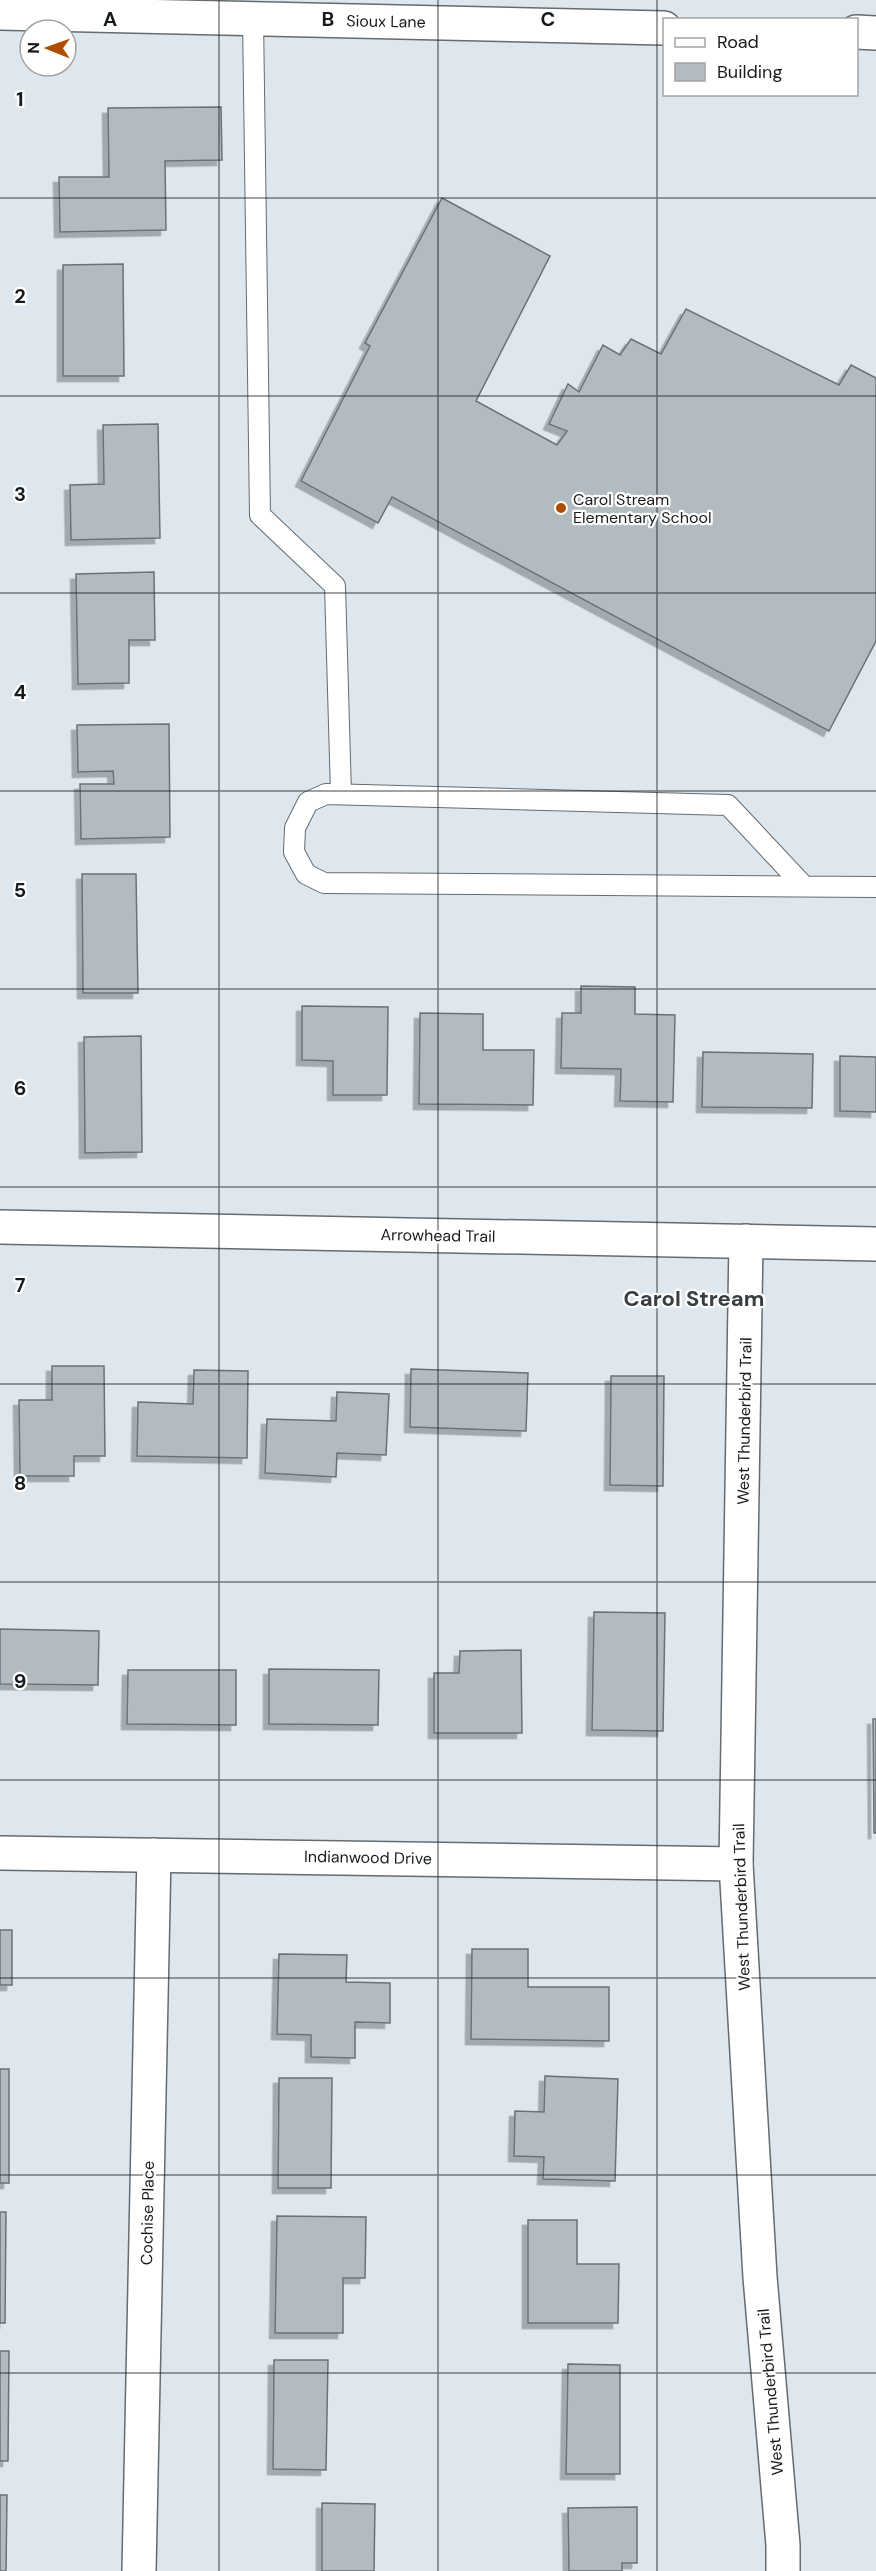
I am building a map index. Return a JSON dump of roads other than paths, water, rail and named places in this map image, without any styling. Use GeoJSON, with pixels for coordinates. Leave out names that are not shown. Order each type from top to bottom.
{"type":"FeatureCollection","features":[{"type":"Feature","properties":{"kind":"street","name":"Sioux Lane"},"geometry":{"type":"LineString","coordinates":[[0,13],[663,28]]}},
{"type":"Feature","properties":{"kind":"street"},"geometry":{"type":"LineString","coordinates":[[858,32],[876,33]]}},
{"type":"Feature","properties":{"kind":"street","name":"Arrowhead Trail"},"geometry":{"type":"LineString","coordinates":[[0,1227],[876,1244]]}},
{"type":"Feature","properties":{"kind":"street","name":"West Thunderbird Trail"},"geometry":{"type":"LineString","coordinates":[[747,1241],[736,1863],[760,2277],[782,2534],[783,2571]]}},
{"type":"Feature","properties":{"kind":"street","name":"Indianwood Drive"},"geometry":{"type":"LineString","coordinates":[[0,1853],[736,1863]]}},
{"type":"Feature","properties":{"kind":"street","name":"Cochise Place"},"geometry":{"type":"LineString","coordinates":[[139,2571],[154,1855]]}},
{"type":"Feature","properties":{"kind":"lane"},"geometry":{"type":"LineString","coordinates":[[253,18],[260,515],[335,586],[341,794]]}},
{"type":"Feature","properties":{"kind":"lane"},"geometry":{"type":"LineString","coordinates":[[802,884],[728,805],[326,794],[308,802],[295,828],[294,852],[306,874],[324,883],[761,886],[802,884],[876,887]]}},
{"type":"Feature","properties":{"kind":"place","name":"Carol Stream Elementary School"},"geometry":{"type":"Point","coordinates":[561,508]}},
{"type":"Feature","properties":{"kind":"district","name":"Carol Stream"},"geometry":{"type":"Point","coordinates":[694,1298]}}]}
